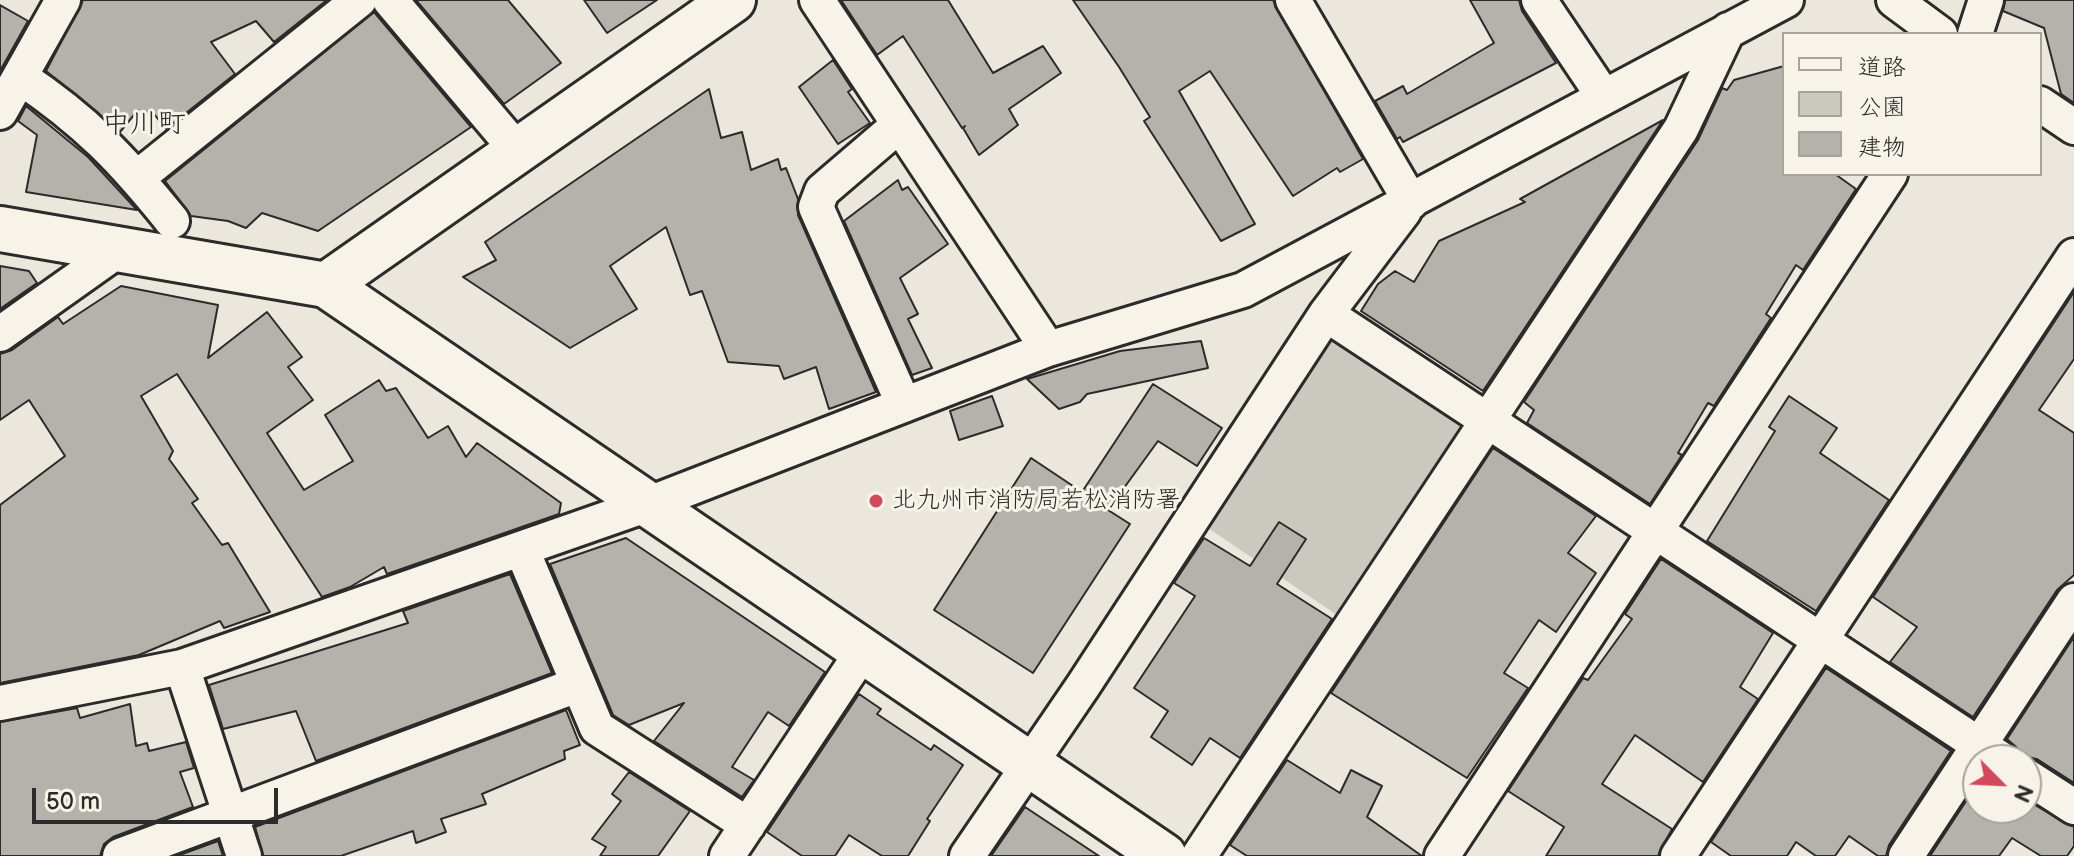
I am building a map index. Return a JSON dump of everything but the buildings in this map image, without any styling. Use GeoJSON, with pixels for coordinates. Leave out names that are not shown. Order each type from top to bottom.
{"type":"FeatureCollection","features":[{"type":"Feature","properties":{"kind":"street"},"geometry":{"type":"LineString","coordinates":[[0,112],[63,0]]}},
{"type":"Feature","properties":{"kind":"street"},"geometry":{"type":"LineString","coordinates":[[137,178],[359,0]]}},
{"type":"Feature","properties":{"kind":"street"},"geometry":{"type":"LineString","coordinates":[[390,0],[516,149]]}},
{"type":"Feature","properties":{"kind":"street"},"geometry":{"type":"LineString","coordinates":[[326,285],[516,149],[733,0]]}},
{"type":"Feature","properties":{"kind":"street"},"geometry":{"type":"LineString","coordinates":[[817,0],[1048,349]]}},
{"type":"Feature","properties":{"kind":"street"},"geometry":{"type":"LineString","coordinates":[[1539,0],[1604,97]]}},
{"type":"Feature","properties":{"kind":"street"},"geometry":{"type":"LineString","coordinates":[[0,703],[182,667],[646,505],[1048,349],[1243,290],[1785,0]]}},
{"type":"Feature","properties":{"kind":"street"},"geometry":{"type":"LineString","coordinates":[[1894,0],[1937,32]]}},
{"type":"Feature","properties":{"kind":"street"},"geometry":{"type":"LineString","coordinates":[[1976,32],[1986,0]]}},
{"type":"Feature","properties":{"kind":"street"},"geometry":{"type":"LineString","coordinates":[[1304,4],[1411,202]]}},
{"type":"Feature","properties":{"kind":"street"},"geometry":{"type":"LineString","coordinates":[[1199,856],[1681,129],[1728,30]]}},
{"type":"Feature","properties":{"kind":"street"},"geometry":{"type":"LineString","coordinates":[[20,77],[95,134],[172,221]]}},
{"type":"Feature","properties":{"kind":"street"},"geometry":{"type":"LineString","coordinates":[[2042,105],[2074,127]]}},
{"type":"Feature","properties":{"kind":"street"},"geometry":{"type":"LineString","coordinates":[[899,125],[822,191],[816,207],[904,405]]}},
{"type":"Feature","properties":{"kind":"street"},"geometry":{"type":"LineString","coordinates":[[1442,856],[1889,176]]}},
{"type":"Feature","properties":{"kind":"street"},"geometry":{"type":"LineString","coordinates":[[967,856],[1083,686],[1326,314],[1411,202]]}},
{"type":"Feature","properties":{"kind":"street"},"geometry":{"type":"LineString","coordinates":[[0,229],[326,285],[646,505],[1029,761],[1164,856]]}},
{"type":"Feature","properties":{"kind":"street"},"geometry":{"type":"LineString","coordinates":[[0,334],[117,251]]}},
{"type":"Feature","properties":{"kind":"street"},"geometry":{"type":"LineString","coordinates":[[1678,856],[2074,256]]}},
{"type":"Feature","properties":{"kind":"street"},"geometry":{"type":"LineString","coordinates":[[1326,314],[1977,744]]}},
{"type":"Feature","properties":{"kind":"street"},"geometry":{"type":"LineString","coordinates":[[522,550],[597,728],[748,825]]}},
{"type":"Feature","properties":{"kind":"street"},"geometry":{"type":"LineString","coordinates":[[1996,744],[2074,601]]}},
{"type":"Feature","properties":{"kind":"street"},"geometry":{"type":"LineString","coordinates":[[727,856],[863,651]]}},
{"type":"Feature","properties":{"kind":"street"},"geometry":{"type":"LineString","coordinates":[[182,667],[244,856]]}},
{"type":"Feature","properties":{"kind":"street"},"geometry":{"type":"LineString","coordinates":[[120,856],[577,685]]}},
{"type":"Feature","properties":{"kind":"street"},"geometry":{"type":"LineString","coordinates":[[2042,786],[2074,807]]}},
{"type":"Feature","properties":{"kind":"street"},"geometry":{"type":"LineString","coordinates":[[1906,856],[1962,788]]}},
{"type":"Feature","properties":{"kind":"green space"},"geometry":{"type":"Polygon","coordinates":[[[1330,333],[1472,425],[1343,619],[1202,524],[1330,333]]]}},
{"type":"Feature","properties":{"kind":"place","name":"北九州市消防局若松消防署"},"geometry":{"type":"Point","coordinates":[876,501]}},
{"type":"Feature","properties":{"kind":"district","name":"中川町"},"geometry":{"type":"Point","coordinates":[144,125]}}]}
